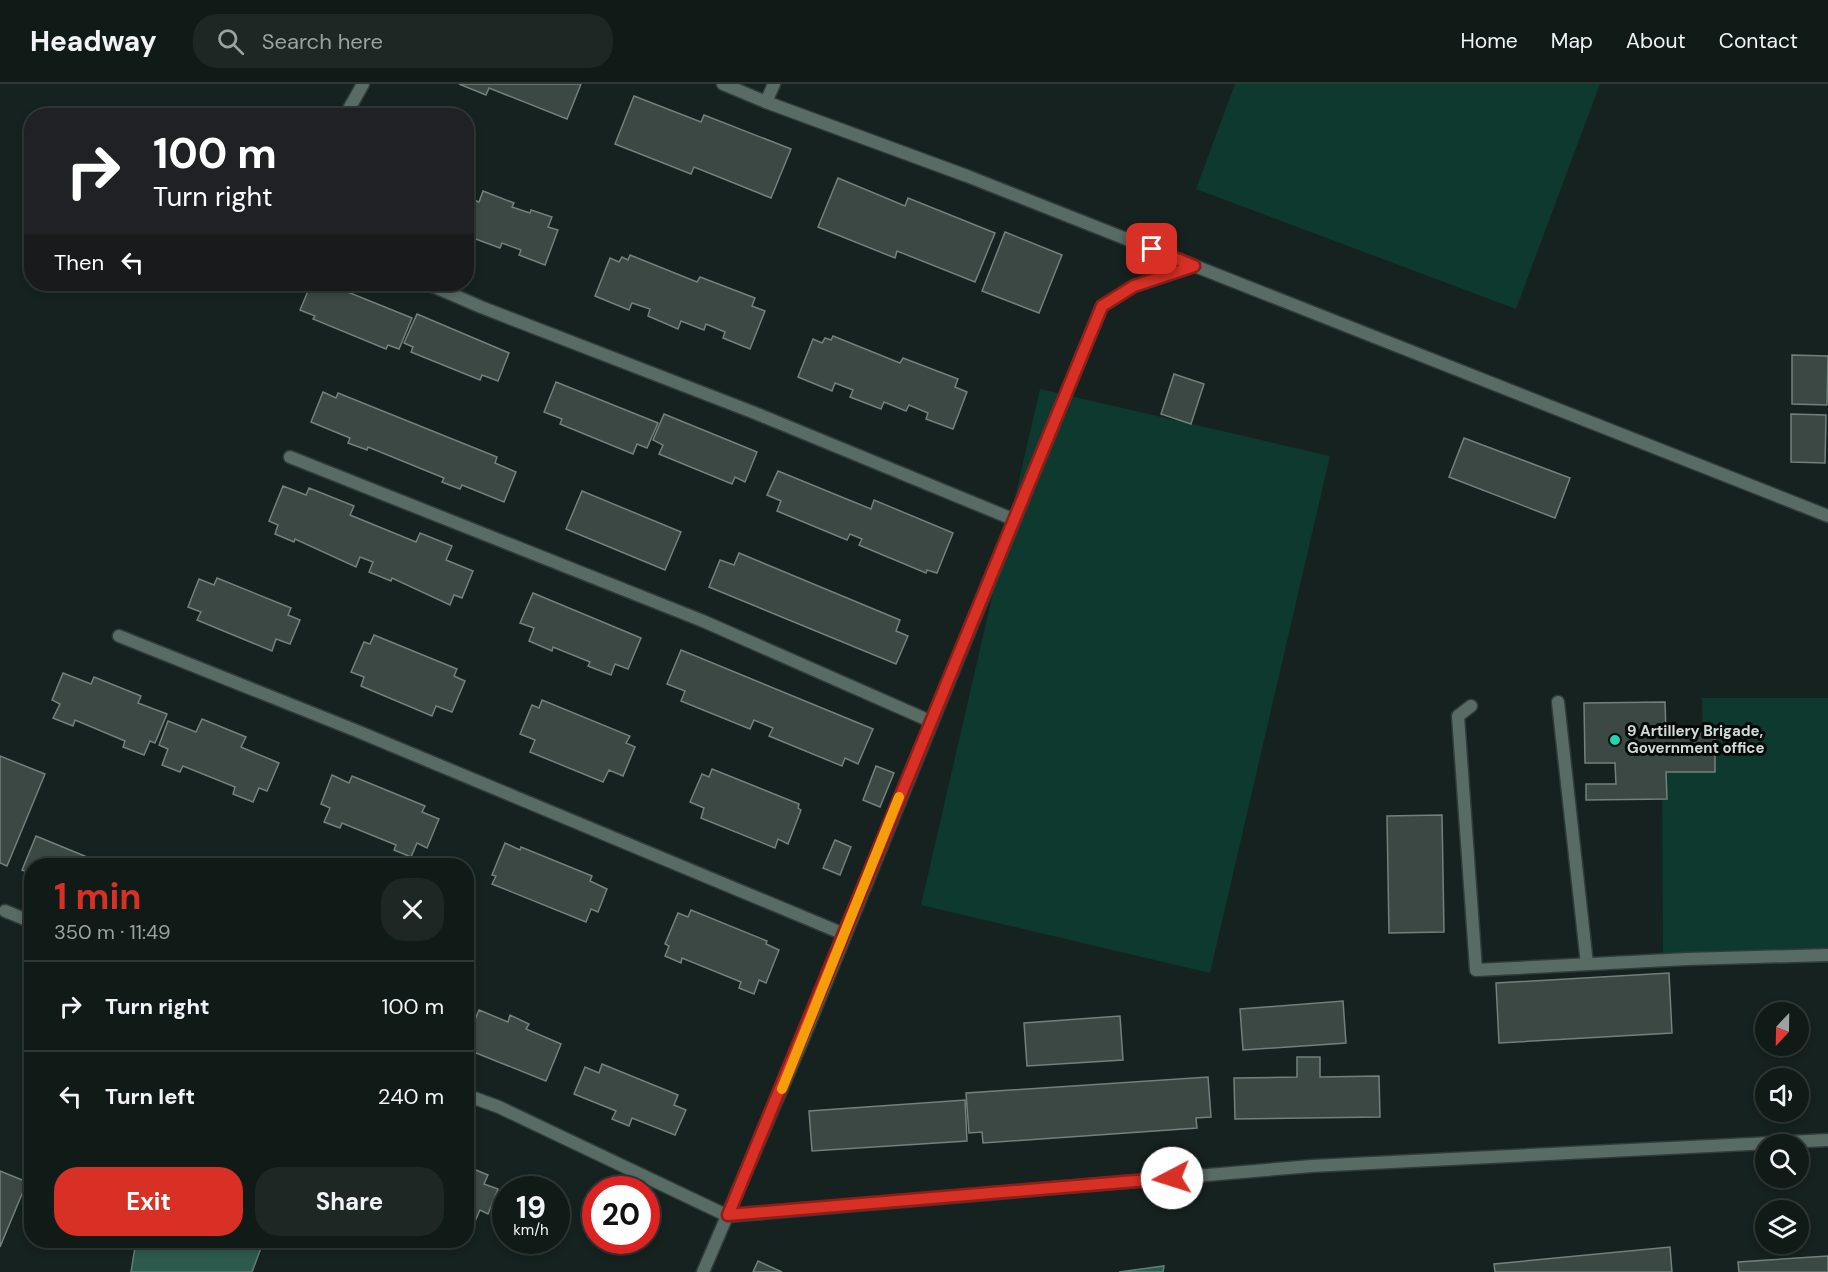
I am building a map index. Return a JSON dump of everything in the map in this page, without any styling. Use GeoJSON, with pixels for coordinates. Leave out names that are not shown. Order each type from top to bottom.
{"type":"FeatureCollection","features":[{"type":"Feature","properties":{"kind":"lane"},"geometry":{"type":"LineString","coordinates":[[350,108],[363,84]]}},
{"type":"Feature","properties":{"kind":"lane"},"geometry":{"type":"LineString","coordinates":[[723,84],[966,176],[1828,516]]}},
{"type":"Feature","properties":{"kind":"lane"},"geometry":{"type":"LineString","coordinates":[[766,102],[774,84]]}},
{"type":"Feature","properties":{"kind":"lane"},"geometry":{"type":"LineString","coordinates":[[703,1272],[1102,306],[1134,286],[1194,266]]}},
{"type":"Feature","properties":{"kind":"lane"},"geometry":{"type":"LineString","coordinates":[[444,291],[755,413],[1015,520]]}},
{"type":"Feature","properties":{"kind":"lane"},"geometry":{"type":"LineString","coordinates":[[290,457],[703,621],[930,721]]}},
{"type":"Feature","properties":{"kind":"lane"},"geometry":{"type":"LineString","coordinates":[[119,636],[357,731],[844,934]]}},
{"type":"Feature","properties":{"kind":"lane"},"geometry":{"type":"LineString","coordinates":[[1558,702],[1587,964]]}},
{"type":"Feature","properties":{"kind":"lane"},"geometry":{"type":"LineString","coordinates":[[1471,706],[1458,716],[1476,970],[1828,955]]}},
{"type":"Feature","properties":{"kind":"lane"},"geometry":{"type":"LineString","coordinates":[[5,911],[24,919]]}},
{"type":"Feature","properties":{"kind":"lane"},"geometry":{"type":"LineString","coordinates":[[474,1098],[499,1107],[728,1215],[1312,1166],[1828,1140]]}},
{"type":"Feature","properties":{"kind":"shaded area"},"geometry":{"type":"Polygon","coordinates":[[[1235,84],[1600,84],[1516,309],[1196,189],[1235,84]]]}},
{"type":"Feature","properties":{"kind":"shaded area"},"geometry":{"type":"Polygon","coordinates":[[[1040,389],[1330,456],[1210,973],[921,905],[1040,389]]]}},
{"type":"Feature","properties":{"kind":"shaded area"},"geometry":{"type":"Polygon","coordinates":[[[1702,698],[1828,698],[1828,963],[1663,963],[1662,768],[1703,767],[1702,698]]]}},
{"type":"Feature","properties":{"kind":"shaded area"},"geometry":{"type":"Polygon","coordinates":[[[135,1248],[261,1248],[252,1272],[131,1272],[135,1248]]]}},
{"type":"Feature","properties":{"kind":"shaded area"},"geometry":{"type":"Polygon","coordinates":[[[1164,1266],[1163,1272],[1119,1272],[1164,1266]]]}},
{"type":"Feature","properties":{"kind":"building"},"geometry":{"type":"Polygon","coordinates":[[[459,84],[581,84],[567,119],[489,88],[486,95],[459,84]]]}},
{"type":"Feature","properties":{"kind":"building"},"geometry":{"type":"Polygon","coordinates":[[[634,96],[701,122],[704,115],[791,149],[771,198],[694,167],[691,174],[615,144],[634,96]]]}},
{"type":"Feature","properties":{"kind":"building"},"geometry":{"type":"Polygon","coordinates":[[[838,178],[905,206],[908,198],[995,233],[975,282],[897,251],[895,258],[818,227],[838,178]]]}},
{"type":"Feature","properties":{"kind":"building"},"geometry":{"type":"Polygon","coordinates":[[[483,191],[514,203],[512,207],[552,217],[548,227],[558,230],[545,265],[519,255],[521,250],[502,243],[500,248],[474,238],[474,200],[479,202],[483,191]]]}},
{"type":"Feature","properties":{"kind":"building"},"geometry":{"type":"Polygon","coordinates":[[[1005,232],[1062,255],[1039,313],[982,291],[1005,232]]]}},
{"type":"Feature","properties":{"kind":"building"},"geometry":{"type":"Polygon","coordinates":[[[630,255],[697,282],[700,277],[755,298],[752,306],[765,311],[750,349],[723,338],[725,332],[706,324],[704,330],[681,321],[678,329],[648,316],[650,309],[632,303],[629,310],[595,296],[610,258],[619,262],[622,257],[628,260],[630,255]]]}},
{"type":"Feature","properties":{"kind":"building"},"geometry":{"type":"Polygon","coordinates":[[[308,291],[345,291],[412,318],[399,349],[388,345],[386,349],[313,319],[315,316],[300,310],[308,291]]]}},
{"type":"Feature","properties":{"kind":"building"},"geometry":{"type":"Polygon","coordinates":[[[417,314],[509,353],[498,381],[482,375],[480,380],[411,352],[413,347],[404,343],[417,314]]]}},
{"type":"Feature","properties":{"kind":"building"},"geometry":{"type":"Polygon","coordinates":[[[833,336],[900,363],[903,358],[958,379],[955,387],[967,392],[953,429],[926,419],[928,413],[909,405],[906,411],[884,402],[881,409],[850,397],[853,390],[835,383],[832,391],[798,377],[813,339],[822,343],[825,338],[831,340],[833,336]]]}},
{"type":"Feature","properties":{"kind":"building"},"geometry":{"type":"Polygon","coordinates":[[[1792,355],[1828,356],[1827,405],[1792,404],[1792,355]]]}},
{"type":"Feature","properties":{"kind":"building"},"geometry":{"type":"Polygon","coordinates":[[[1174,374],[1204,384],[1191,424],[1161,414],[1174,374]]]}},
{"type":"Feature","properties":{"kind":"building"},"geometry":{"type":"Polygon","coordinates":[[[556,382],[658,423],[647,448],[637,444],[633,454],[560,424],[562,419],[544,412],[556,382]]]}},
{"type":"Feature","properties":{"kind":"building"},"geometry":{"type":"Polygon","coordinates":[[[323,392],[336,398],[338,393],[497,457],[495,463],[516,472],[504,502],[462,485],[460,489],[442,482],[444,478],[368,447],[367,450],[348,443],[350,438],[311,422],[323,392]]]}},
{"type":"Feature","properties":{"kind":"building"},"geometry":{"type":"Polygon","coordinates":[[[664,414],[757,452],[745,482],[735,477],[732,484],[659,454],[663,445],[653,440],[664,414]]]}},
{"type":"Feature","properties":{"kind":"building"},"geometry":{"type":"Polygon","coordinates":[[[1791,414],[1826,415],[1825,463],[1791,462],[1791,414]]]}},
{"type":"Feature","properties":{"kind":"building"},"geometry":{"type":"Polygon","coordinates":[[[1464,438],[1570,478],[1555,518],[1449,477],[1464,438]]]}},
{"type":"Feature","properties":{"kind":"building"},"geometry":{"type":"Polygon","coordinates":[[[778,471],[871,509],[874,500],[953,533],[937,573],[927,570],[926,573],[859,545],[862,539],[850,534],[847,540],[777,511],[781,501],[767,495],[778,471]]]}},
{"type":"Feature","properties":{"kind":"building"},"geometry":{"type":"Polygon","coordinates":[[[283,486],[306,495],[309,488],[354,506],[350,515],[416,542],[420,533],[452,546],[446,560],[473,571],[462,598],[454,595],[450,605],[392,578],[391,581],[369,572],[373,562],[360,557],[356,567],[295,539],[294,542],[275,534],[278,525],[269,521],[283,486]]]}},
{"type":"Feature","properties":{"kind":"building"},"geometry":{"type":"Polygon","coordinates":[[[582,491],[681,532],[665,570],[566,529],[582,491]]]}},
{"type":"Feature","properties":{"kind":"building"},"geometry":{"type":"Polygon","coordinates":[[[739,553],[900,620],[896,631],[908,636],[896,664],[709,587],[720,560],[734,565],[739,553]]]}},
{"type":"Feature","properties":{"kind":"building"},"geometry":{"type":"Polygon","coordinates":[[[217,578],[291,608],[288,615],[300,620],[290,644],[276,639],[272,651],[197,620],[201,612],[188,607],[199,579],[214,585],[217,578]]]}},
{"type":"Feature","properties":{"kind":"building"},"geometry":{"type":"Polygon","coordinates":[[[533,593],[641,638],[628,669],[615,664],[611,675],[588,666],[590,662],[553,647],[552,651],[529,641],[534,628],[520,623],[533,593]]]}},
{"type":"Feature","properties":{"kind":"building"},"geometry":{"type":"Polygon","coordinates":[[[374,635],[457,669],[454,676],[465,681],[452,712],[436,706],[432,716],[361,686],[364,677],[351,672],[364,642],[370,644],[374,635]]]}},
{"type":"Feature","properties":{"kind":"building"},"geometry":{"type":"Polygon","coordinates":[[[681,650],[873,729],[858,764],[845,758],[842,766],[769,736],[773,728],[754,720],[750,729],[681,701],[685,691],[667,684],[681,650]]]}},
{"type":"Feature","properties":{"kind":"building"},"geometry":{"type":"Polygon","coordinates":[[[63,673],[91,684],[94,677],[141,696],[138,703],[167,714],[155,743],[150,741],[144,755],[123,747],[125,741],[75,720],[73,726],[53,718],[60,704],[52,700],[63,673]]]}},
{"type":"Feature","properties":{"kind":"building"},"geometry":{"type":"Polygon","coordinates":[[[542,700],[630,736],[626,743],[635,747],[623,776],[609,770],[603,782],[530,752],[535,740],[520,734],[532,705],[539,708],[542,700]]]}},
{"type":"Feature","properties":{"kind":"building"},"geometry":{"type":"Polygon","coordinates":[[[1665,702],[1666,733],[1715,733],[1715,772],[1666,772],[1667,799],[1586,800],[1586,784],[1616,784],[1615,763],[1585,763],[1584,703],[1665,702]]]}},
{"type":"Feature","properties":{"kind":"building"},"geometry":{"type":"Polygon","coordinates":[[[202,719],[246,737],[241,747],[279,763],[267,791],[259,788],[253,802],[233,794],[235,787],[183,766],[180,772],[162,765],[168,749],[159,745],[168,721],[196,732],[202,719]]]}},
{"type":"Feature","properties":{"kind":"building"},"geometry":{"type":"Polygon","coordinates":[[[0,756],[45,774],[7,866],[0,863],[0,756]]]}},
{"type":"Feature","properties":{"kind":"building"},"geometry":{"type":"Polygon","coordinates":[[[876,766],[894,773],[880,807],[863,800],[876,766]]]}},
{"type":"Feature","properties":{"kind":"building"},"geometry":{"type":"Polygon","coordinates":[[[712,769],[799,804],[798,808],[801,810],[788,844],[778,839],[775,848],[701,818],[704,808],[690,802],[702,774],[709,777],[712,769]]]}},
{"type":"Feature","properties":{"kind":"building"},"geometry":{"type":"Polygon","coordinates":[[[332,775],[349,783],[352,776],[425,806],[422,812],[439,819],[427,848],[417,843],[411,857],[394,850],[396,845],[342,823],[340,828],[324,822],[330,808],[321,804],[332,775]]]}},
{"type":"Feature","properties":{"kind":"building"},"geometry":{"type":"Polygon","coordinates":[[[1442,815],[1444,932],[1389,933],[1387,816],[1442,815]]]}},
{"type":"Feature","properties":{"kind":"building"},"geometry":{"type":"Polygon","coordinates":[[[36,836],[89,858],[27,858],[36,836]]]}},
{"type":"Feature","properties":{"kind":"building"},"geometry":{"type":"Polygon","coordinates":[[[835,840],[851,847],[840,875],[823,868],[835,840]]]}},
{"type":"Feature","properties":{"kind":"building"},"geometry":{"type":"Polygon","coordinates":[[[505,843],[520,850],[521,847],[592,876],[590,881],[607,889],[598,912],[591,909],[586,922],[492,884],[496,876],[492,875],[505,843]]]}},
{"type":"Feature","properties":{"kind":"building"},"geometry":{"type":"Polygon","coordinates":[[[691,910],[767,941],[766,944],[779,950],[766,983],[759,980],[754,994],[739,988],[741,982],[682,958],[681,963],[665,956],[669,946],[665,944],[678,913],[688,917],[691,910]]]}},
{"type":"Feature","properties":{"kind":"building"},"geometry":{"type":"Polygon","coordinates":[[[1669,973],[1672,1033],[1499,1043],[1496,983],[1669,973]]]}},
{"type":"Feature","properties":{"kind":"building"},"geometry":{"type":"Polygon","coordinates":[[[1343,1001],[1346,1043],[1243,1050],[1240,1009],[1343,1001]]]}},
{"type":"Feature","properties":{"kind":"building"},"geometry":{"type":"Polygon","coordinates":[[[479,1010],[508,1022],[510,1015],[529,1024],[526,1029],[561,1044],[546,1081],[474,1052],[474,1022],[479,1010]]]}},
{"type":"Feature","properties":{"kind":"building"},"geometry":{"type":"Polygon","coordinates":[[[1120,1016],[1123,1060],[1027,1066],[1024,1023],[1120,1016]]]}},
{"type":"Feature","properties":{"kind":"building"},"geometry":{"type":"Polygon","coordinates":[[[1297,1057],[1320,1057],[1320,1077],[1379,1076],[1380,1117],[1235,1119],[1234,1078],[1297,1077],[1297,1057]]]}},
{"type":"Feature","properties":{"kind":"building"},"geometry":{"type":"Polygon","coordinates":[[[602,1064],[678,1095],[674,1105],[686,1110],[675,1135],[632,1118],[629,1126],[612,1119],[616,1111],[574,1094],[585,1067],[599,1073],[602,1064]]]}},
{"type":"Feature","properties":{"kind":"building"},"geometry":{"type":"Polygon","coordinates":[[[1208,1077],[1211,1117],[1196,1118],[1197,1128],[983,1143],[982,1132],[969,1133],[966,1093],[1208,1077]]]}},
{"type":"Feature","properties":{"kind":"building"},"geometry":{"type":"Polygon","coordinates":[[[965,1100],[967,1141],[812,1151],[809,1111],[965,1100]]]}},
{"type":"Feature","properties":{"kind":"building"},"geometry":{"type":"Polygon","coordinates":[[[474,1169],[488,1175],[484,1184],[492,1187],[492,1204],[488,1214],[480,1210],[474,1221],[474,1169]]]}},
{"type":"Feature","properties":{"kind":"building"},"geometry":{"type":"Polygon","coordinates":[[[0,1171],[24,1181],[24,1189],[0,1247],[0,1171]]]}},
{"type":"Feature","properties":{"kind":"building"},"geometry":{"type":"Polygon","coordinates":[[[1670,1247],[1672,1272],[1495,1272],[1494,1264],[1670,1247]]]}},
{"type":"Feature","properties":{"kind":"building"},"geometry":{"type":"Polygon","coordinates":[[[1828,1256],[1828,1272],[1739,1272],[1738,1262],[1828,1256]]]}},
{"type":"Feature","properties":{"kind":"building"},"geometry":{"type":"Polygon","coordinates":[[[758,1261],[782,1272],[753,1272],[758,1261]]]}},
{"type":"Feature","properties":{"kind":"slow traffic"},"geometry":{"type":"LineString","coordinates":[[782,1089],[899,797]]}},
{"type":"Feature","properties":{"kind":"place","name":"9 Artillery Brigade, Government office"},"geometry":{"type":"Point","coordinates":[1615,740]}},
{"type":"Feature","properties":{"kind":"route"},"geometry":{"type":"LineString","coordinates":[[1152,249],[1194,266],[1134,286],[1102,306],[1078,359],[1032,481],[877,850],[803,1038],[728,1215],[1172,1178]]}}]}
